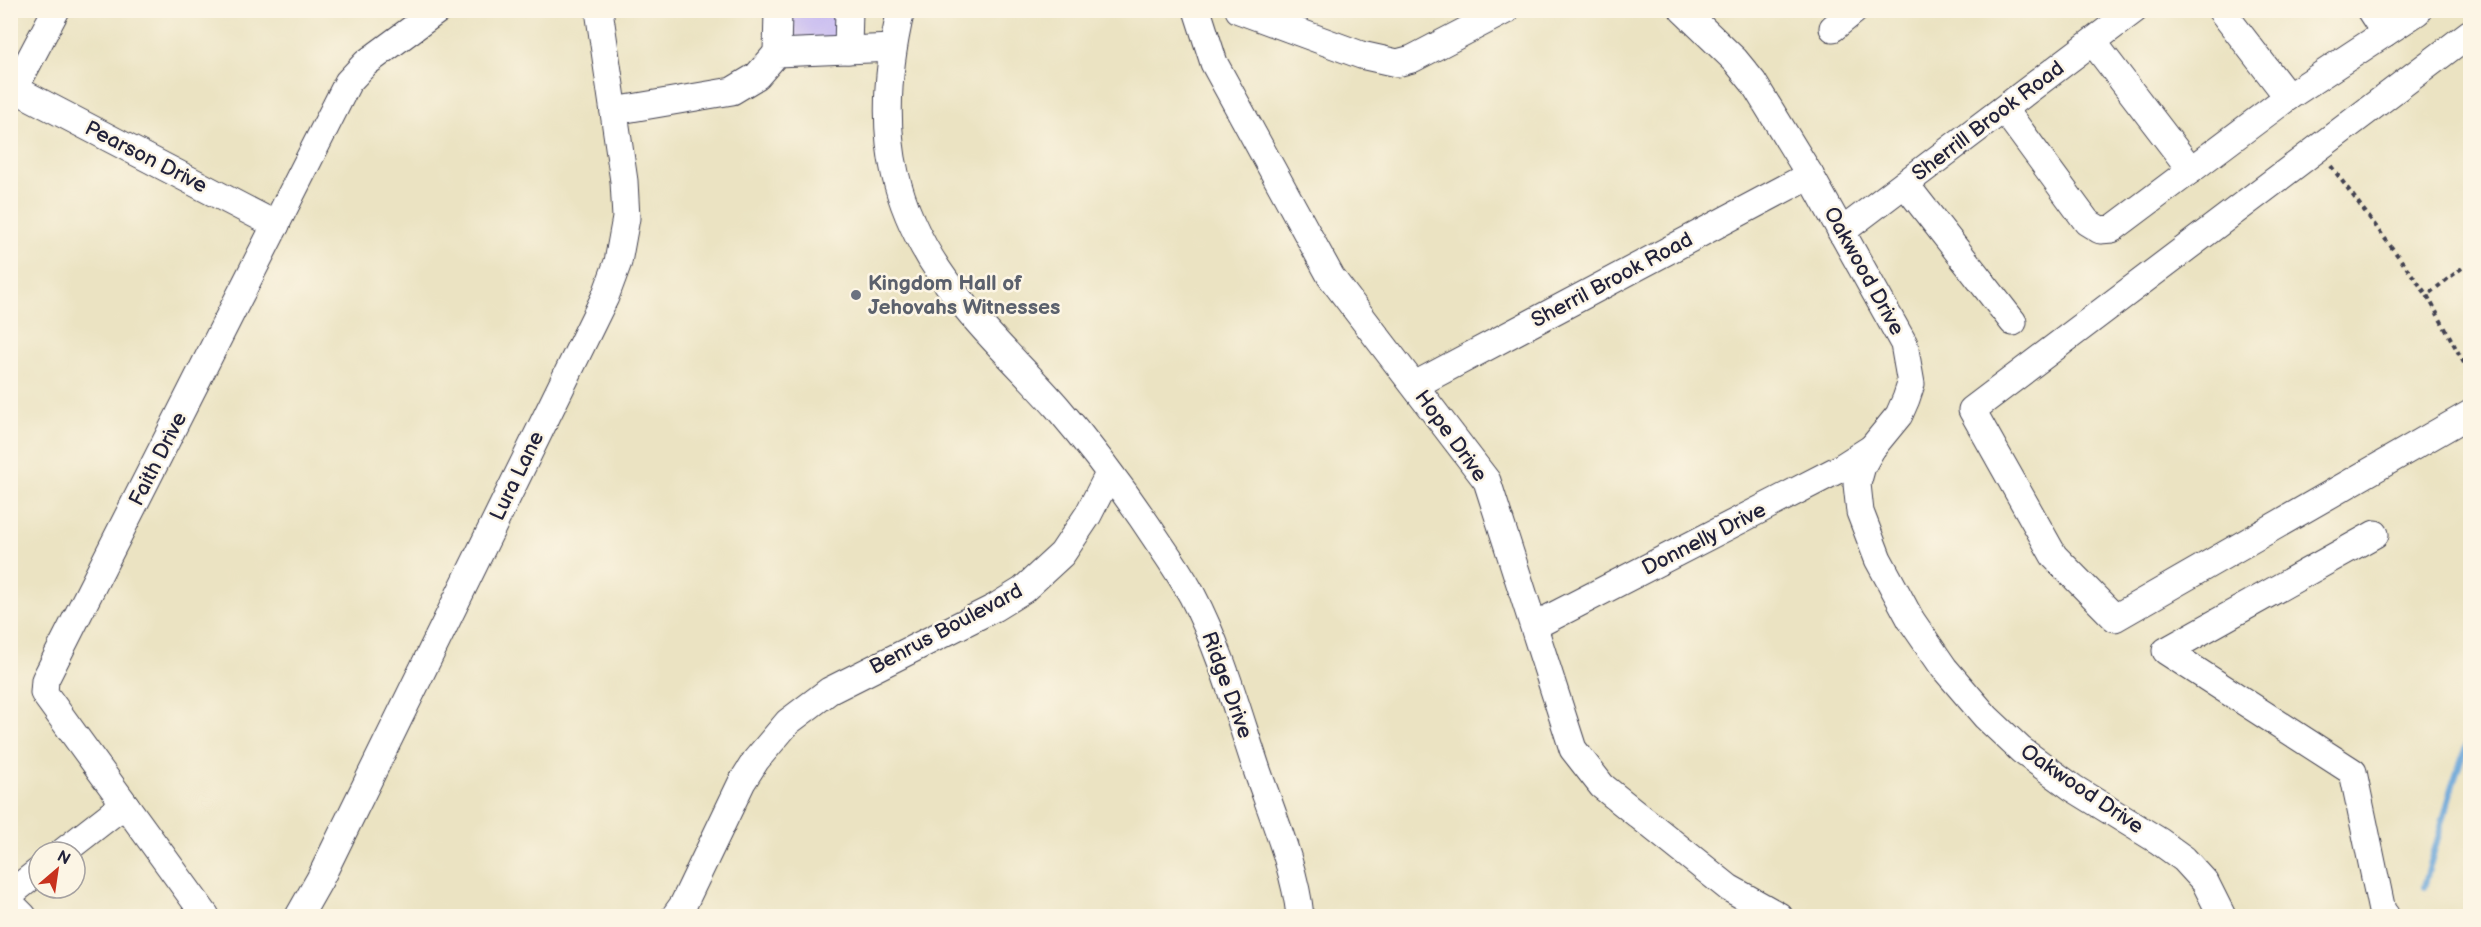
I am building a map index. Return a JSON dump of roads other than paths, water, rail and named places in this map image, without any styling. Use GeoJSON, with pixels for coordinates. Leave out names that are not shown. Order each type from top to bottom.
{"type":"FeatureCollection","features":[{"type":"Feature","properties":{"kind":"street"},"geometry":{"type":"LineString","coordinates":[[13,93],[56,10]]}},
{"type":"Feature","properties":{"kind":"street","name":"Faith Drive"},"geometry":{"type":"LineString","coordinates":[[206,916],[44,693],[45,680],[348,82],[366,63],[438,10]]}},
{"type":"Feature","properties":{"kind":"street","name":"Lura Lane"},"geometry":{"type":"LineString","coordinates":[[299,916],[605,297],[618,262],[626,218],[624,181],[599,10]]}},
{"type":"Feature","properties":{"kind":"street"},"geometry":{"type":"LineString","coordinates":[[614,111],[732,92],[757,76],[777,53],[778,10]]}},
{"type":"Feature","properties":{"kind":"street"},"geometry":{"type":"LineString","coordinates":[[848,50],[849,10]]}},
{"type":"Feature","properties":{"kind":"street"},"geometry":{"type":"LineString","coordinates":[[902,10],[893,48],[887,98],[891,155],[903,202],[918,237],[932,262],[972,315],[1057,407],[1109,474]]}},
{"type":"Feature","properties":{"kind":"street","name":"Hope Drive"},"geometry":{"type":"LineString","coordinates":[[1197,10],[1214,63],[1331,278],[1487,481],[1567,734],[1585,767],[1602,786],[1729,888],[1758,907],[1779,916]]}},
{"type":"Feature","properties":{"kind":"street"},"geometry":{"type":"LineString","coordinates":[[1239,10],[1361,55],[1397,63],[1412,60],[1506,10]]}},
{"type":"Feature","properties":{"kind":"street","name":"Oakwood Drive"},"geometry":{"type":"LineString","coordinates":[[1683,10],[1735,60],[1753,82],[1810,175],[1904,344],[1911,384],[1899,416],[1872,448],[1862,466],[1857,484],[1860,512],[1878,559],[1911,620],[1944,668],[1986,717],[2021,750],[2073,788],[2184,859],[2205,882],[2222,916]]}},
{"type":"Feature","properties":{"kind":"street"},"geometry":{"type":"LineString","coordinates":[[1833,28],[1856,10]]}},
{"type":"Feature","properties":{"kind":"street","name":"Sherrill Brook Road"},"geometry":{"type":"LineString","coordinates":[[1841,232],[2134,10]]}},
{"type":"Feature","properties":{"kind":"street"},"geometry":{"type":"LineString","coordinates":[[2222,10],[2288,97]]}},
{"type":"Feature","properties":{"kind":"street"},"geometry":{"type":"LineString","coordinates":[[2370,10],[2385,33]]}},
{"type":"Feature","properties":{"kind":"street"},"geometry":{"type":"LineString","coordinates":[[2004,109],[2087,222],[2100,230],[2112,229],[2288,97],[2416,12]]}},
{"type":"Feature","properties":{"kind":"street"},"geometry":{"type":"LineString","coordinates":[[2470,33],[1972,410],[2055,556],[2115,618],[2470,414]]}},
{"type":"Feature","properties":{"kind":"street"},"geometry":{"type":"LineString","coordinates":[[2093,42],[2191,170]]}},
{"type":"Feature","properties":{"kind":"street"},"geometry":{"type":"LineString","coordinates":[[777,53],[893,48]]}},
{"type":"Feature","properties":{"kind":"street","name":"Pearson Drive"},"geometry":{"type":"LineString","coordinates":[[13,93],[276,225]]}},
{"type":"Feature","properties":{"kind":"street","name":"Sherril Brook Road"},"geometry":{"type":"LineString","coordinates":[[1415,386],[1810,175]]}},
{"type":"Feature","properties":{"kind":"street"},"geometry":{"type":"LineString","coordinates":[[1905,184],[2013,322]]}},
{"type":"Feature","properties":{"kind":"street","name":"Donnelly Drive"},"geometry":{"type":"LineString","coordinates":[[1534,626],[1839,469],[1872,448]]}},
{"type":"Feature","properties":{"kind":"street","name":"Benrus Boulevard"},"geometry":{"type":"LineString","coordinates":[[675,916],[683,905],[742,782],[766,747],[788,722],[829,691],[994,608],[1023,590],[1062,554],[1088,515],[1109,474]]}},
{"type":"Feature","properties":{"kind":"street","name":"Ridge Drive"},"geometry":{"type":"LineString","coordinates":[[1109,474],[1159,542],[1186,586],[1214,645],[1281,838],[1300,916]]}},
{"type":"Feature","properties":{"kind":"street"},"geometry":{"type":"LineString","coordinates":[[2375,534],[2166,651],[2353,772],[2382,911],[2386,916]]}},
{"type":"Feature","properties":{"kind":"street"},"geometry":{"type":"LineString","coordinates":[[78,840],[113,813],[126,806]]}},
{"type":"Feature","properties":{"kind":"street"},"geometry":{"type":"LineString","coordinates":[[10,894],[27,881]]}},
{"type":"Feature","properties":{"kind":"street"},"geometry":{"type":"LineString","coordinates":[[10,903],[23,916]]}},
{"type":"Feature","properties":{"kind":"waterway"},"geometry":{"type":"LineString","coordinates":[[2424,887],[2454,781],[2470,735]]}},
{"type":"Feature","properties":{"kind":"place","name":"Kingdom Hall of Jehovahs Witnesses"},"geometry":{"type":"Point","coordinates":[856,295]}}]}
